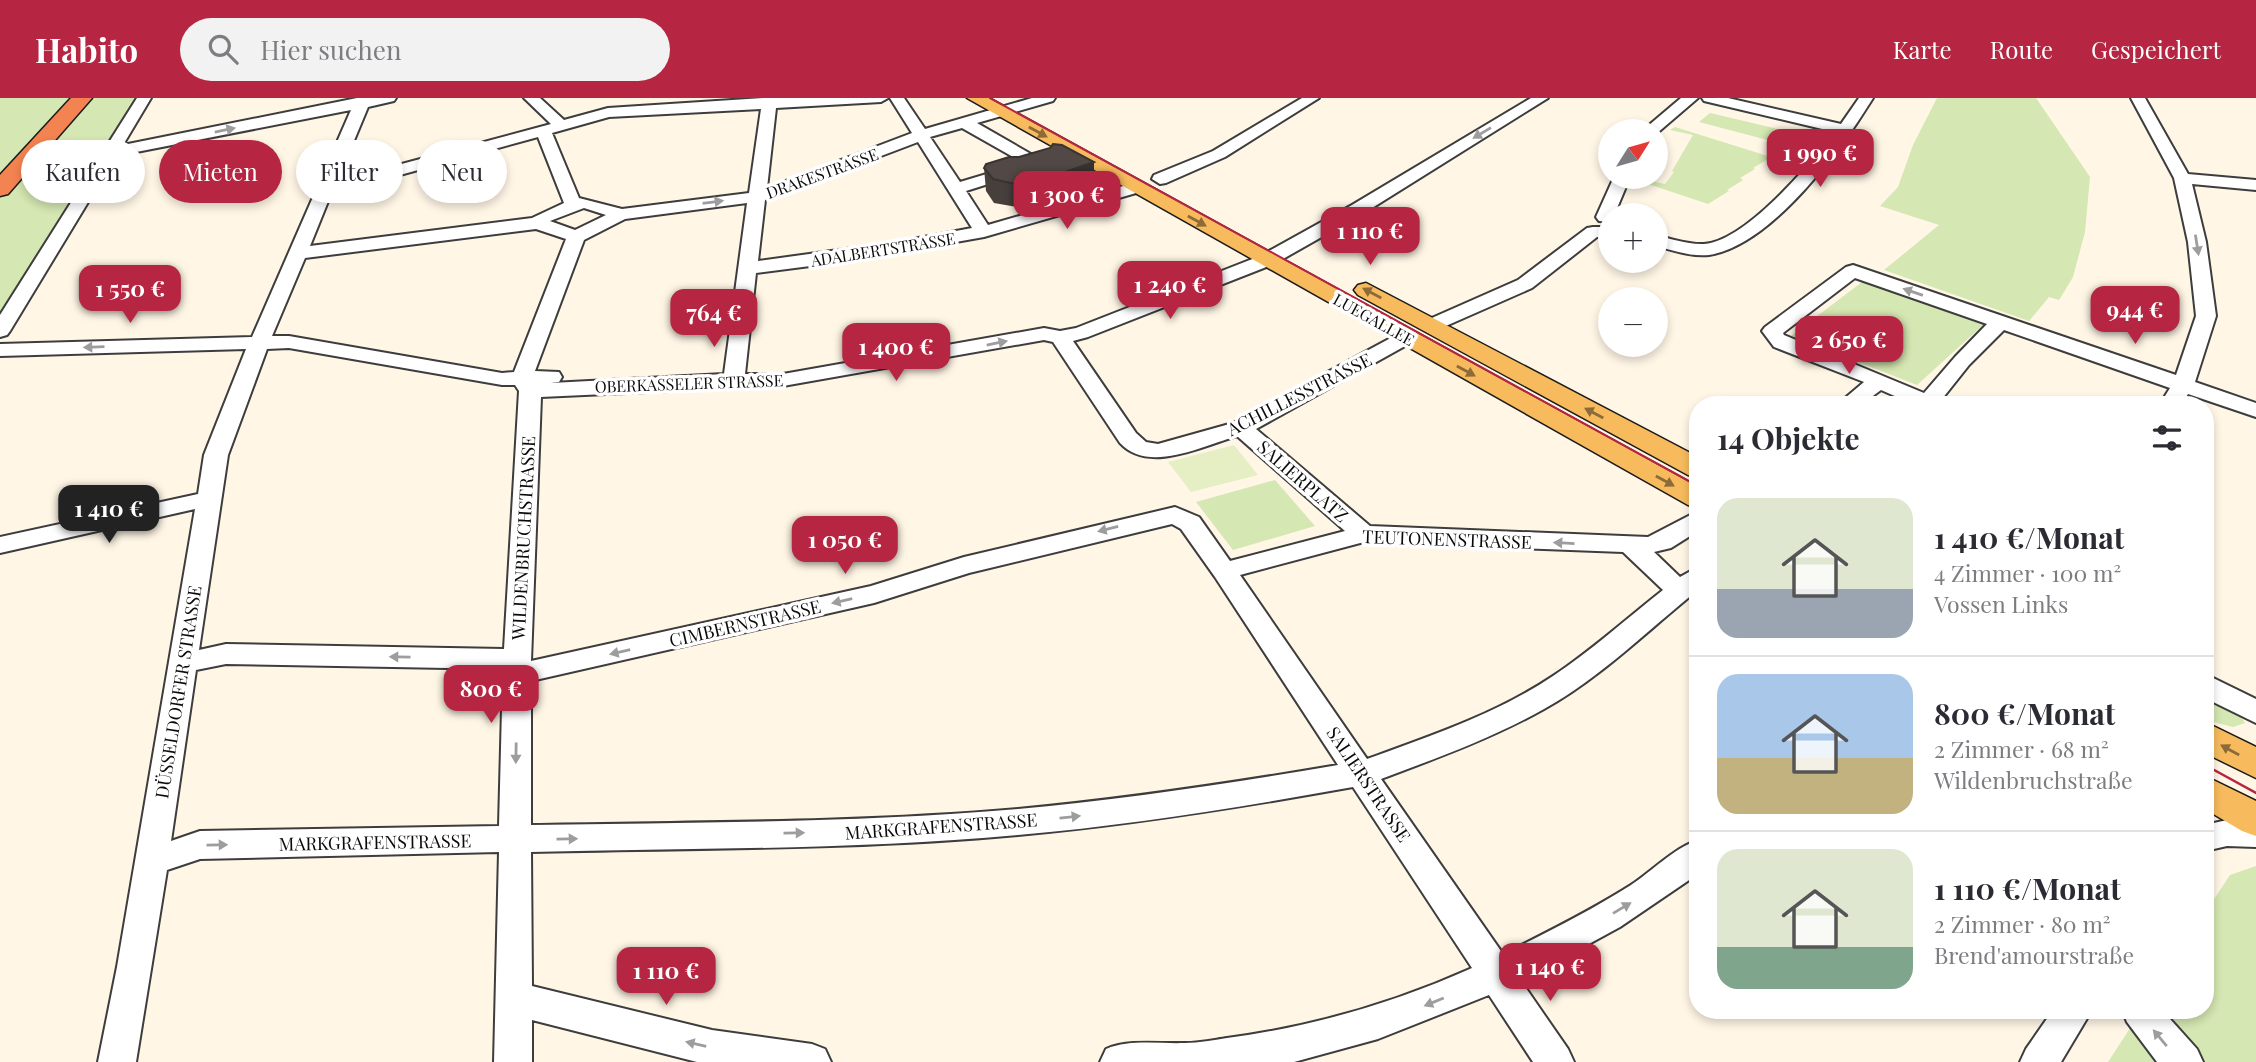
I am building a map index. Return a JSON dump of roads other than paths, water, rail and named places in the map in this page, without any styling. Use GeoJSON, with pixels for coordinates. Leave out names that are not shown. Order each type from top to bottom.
{"type":"FeatureCollection","features":[{"type":"Feature","properties":{"kind":"highway"},"geometry":{"type":"LineString","coordinates":[[0,165],[64,98]]}},
{"type":"Feature","properties":{"kind":"highway"},"geometry":{"type":"LineString","coordinates":[[0,189],[82,98]]}},
{"type":"Feature","properties":{"kind":"main road","name":"LUEGALLEE"},"geometry":{"type":"LineString","coordinates":[[976,98],[1013,106],[1160,179],[1407,337],[1689,494]]}},
{"type":"Feature","properties":{"kind":"main road","name":"LUEGALLEE"},"geometry":{"type":"LineString","coordinates":[[1013,106],[1075,152],[1138,187],[1432,326],[1689,464]]}},
{"type":"Feature","properties":{"kind":"main road"},"geometry":{"type":"LineString","coordinates":[[2214,741],[2256,764]]}},
{"type":"Feature","properties":{"kind":"main road"},"geometry":{"type":"LineString","coordinates":[[2214,796],[2256,820]]}},
{"type":"Feature","properties":{"kind":"street"},"geometry":{"type":"LineString","coordinates":[[118,140],[144,98]]}},
{"type":"Feature","properties":{"kind":"street"},"geometry":{"type":"LineString","coordinates":[[145,145],[389,98]]}},
{"type":"Feature","properties":{"kind":"street"},"geometry":{"type":"LineString","coordinates":[[531,98],[565,120]]}},
{"type":"Feature","properties":{"kind":"street"},"geometry":{"type":"LineString","coordinates":[[403,169],[544,132],[565,120],[668,104],[881,98]]}},
{"type":"Feature","properties":{"kind":"street"},"geometry":{"type":"LineString","coordinates":[[897,98],[984,232]]}},
{"type":"Feature","properties":{"kind":"street","name":"DRAKESTRASSE"},"geometry":{"type":"LineString","coordinates":[[621,214],[757,197],[920,135],[1048,98]]}},
{"type":"Feature","properties":{"kind":"street"},"geometry":{"type":"LineString","coordinates":[[1160,179],[1219,154],[1312,98]]}},
{"type":"Feature","properties":{"kind":"street","name":"OBERKASSELER STRASSE"},"geometry":{"type":"LineString","coordinates":[[526,384],[697,371],[783,380],[1044,334],[1060,337],[1101,326],[1277,253],[1358,209],[1541,98]]}},
{"type":"Feature","properties":{"kind":"street"},"geometry":{"type":"LineString","coordinates":[[1663,119],[1690,98]]}},
{"type":"Feature","properties":{"kind":"street"},"geometry":{"type":"LineString","coordinates":[[1709,98],[1846,130]]}},
{"type":"Feature","properties":{"kind":"street"},"geometry":{"type":"LineString","coordinates":[[1668,243],[1705,249],[1729,241],[1763,219],[1815,168],[1846,130],[1866,98]]}},
{"type":"Feature","properties":{"kind":"street"},"geometry":{"type":"LineString","coordinates":[[2137,98],[2154,123],[2182,178],[2197,242],[2206,316],[2183,385],[2176,396]]}},
{"type":"Feature","properties":{"kind":"street","name":"DÜSSELDORFER STRASSE"},"geometry":{"type":"LineString","coordinates":[[346,140],[363,101]]}},
{"type":"Feature","properties":{"kind":"street"},"geometry":{"type":"LineString","coordinates":[[735,374],[770,101]]}},
{"type":"Feature","properties":{"kind":"street"},"geometry":{"type":"LineString","coordinates":[[965,122],[1037,164]]}},
{"type":"Feature","properties":{"kind":"street"},"geometry":{"type":"LineString","coordinates":[[544,132],[573,204]]}},
{"type":"Feature","properties":{"kind":"street"},"geometry":{"type":"LineString","coordinates":[[957,188],[1075,152]]}},
{"type":"Feature","properties":{"kind":"street"},"geometry":{"type":"LineString","coordinates":[[2182,178],[2256,185]]}},
{"type":"Feature","properties":{"kind":"street","name":"ADALBERTSTRASSE"},"geometry":{"type":"LineString","coordinates":[[748,268],[884,252],[984,232],[1030,222],[1138,187]]}},
{"type":"Feature","properties":{"kind":"street"},"geometry":{"type":"LineString","coordinates":[[538,223],[540,219],[583,202],[621,214]]}},
{"type":"Feature","properties":{"kind":"street"},"geometry":{"type":"LineString","coordinates":[[0,331],[79,203]]}},
{"type":"Feature","properties":{"kind":"street","name":"DÜSSELDORFER STRASSE"},"geometry":{"type":"LineString","coordinates":[[117,1062],[208,499],[223,430],[319,203]]}},
{"type":"Feature","properties":{"kind":"street"},"geometry":{"type":"LineString","coordinates":[[297,253],[538,223],[576,237],[621,214]]}},
{"type":"Feature","properties":{"kind":"street"},"geometry":{"type":"LineString","coordinates":[[1668,228],[1729,241]]}},
{"type":"Feature","properties":{"kind":"street"},"geometry":{"type":"LineString","coordinates":[[1432,326],[1525,284],[1558,262],[1598,229]]}},
{"type":"Feature","properties":{"kind":"street","name":"WILDENBRUCHSTRASSE"},"geometry":{"type":"LineString","coordinates":[[513,1062],[517,667],[526,384],[576,237]]}},
{"type":"Feature","properties":{"kind":"street"},"geometry":{"type":"LineString","coordinates":[[1909,396],[1850,368],[1782,343],[1774,338],[1772,331],[1853,271],[2256,410]]}},
{"type":"Feature","properties":{"kind":"street"},"geometry":{"type":"LineString","coordinates":[[1934,396],[1962,361],[2001,322]]}},
{"type":"Feature","properties":{"kind":"street","name":"ACHILLESSTRASSE"},"geometry":{"type":"LineString","coordinates":[[1060,337],[1128,438],[1136,447],[1146,451],[1158,451],[1241,428],[1407,337]]}},
{"type":"Feature","properties":{"kind":"street","name":"OBERKASSELER STRASSE"},"geometry":{"type":"LineString","coordinates":[[0,350],[261,341],[318,346],[526,384],[735,374]]}},
{"type":"Feature","properties":{"kind":"street"},"geometry":{"type":"LineString","coordinates":[[1859,396],[1877,382]]}},
{"type":"Feature","properties":{"kind":"street","name":"SALIERPLATZ"},"geometry":{"type":"LineString","coordinates":[[1241,428],[1364,534]]}},
{"type":"Feature","properties":{"kind":"street"},"geometry":{"type":"LineString","coordinates":[[0,545],[208,499]]}},
{"type":"Feature","properties":{"kind":"street","name":"CIMBERNSTRASSE"},"geometry":{"type":"LineString","coordinates":[[183,663],[226,654],[517,667],[874,594],[945,571],[1175,515]]}},
{"type":"Feature","properties":{"kind":"street","name":"SALIERSTRASSE"},"geometry":{"type":"LineString","coordinates":[[1175,515],[1190,523],[1224,571],[1555,1062]]}},
{"type":"Feature","properties":{"kind":"street"},"geometry":{"type":"LineString","coordinates":[[1632,546],[1662,542],[1689,525]]}},
{"type":"Feature","properties":{"kind":"street","name":"TEUTONENSTRASSE"},"geometry":{"type":"LineString","coordinates":[[1224,571],[1364,534],[1632,546]]}},
{"type":"Feature","properties":{"kind":"street","name":"MARKGRAFENSTRASSE"},"geometry":{"type":"LineString","coordinates":[[151,861],[200,845],[888,831],[1019,822],[1157,808],[1362,773],[1469,734],[1535,701],[1564,683],[1688,584],[1632,546]]}},
{"type":"Feature","properties":{"kind":"street"},"geometry":{"type":"LineString","coordinates":[[2214,690],[2256,712]]}},
{"type":"Feature","properties":{"kind":"street"},"geometry":{"type":"LineString","coordinates":[[2214,836],[2227,833],[2256,834]]}},
{"type":"Feature","properties":{"kind":"street"},"geometry":{"type":"LineString","coordinates":[[1119,1062],[1191,1061],[1291,1045],[1364,1028],[1497,976],[1584,930],[1662,884],[1689,862]]}},
{"type":"Feature","properties":{"kind":"street"},"geometry":{"type":"LineString","coordinates":[[513,999],[712,1048],[811,1062]]}},
{"type":"Feature","properties":{"kind":"street"},"geometry":{"type":"LineString","coordinates":[[2039,1062],[2068,1019]]}},
{"type":"Feature","properties":{"kind":"street"},"geometry":{"type":"LineString","coordinates":[[2147,1019],[2169,1048],[2185,1062]]}},
{"type":"Feature","properties":{"kind":"tram line"},"geometry":{"type":"LineString","coordinates":[[990,98],[1689,481]]}},
{"type":"Feature","properties":{"kind":"tram line"},"geometry":{"type":"LineString","coordinates":[[2214,770],[2256,793]]}}]}
